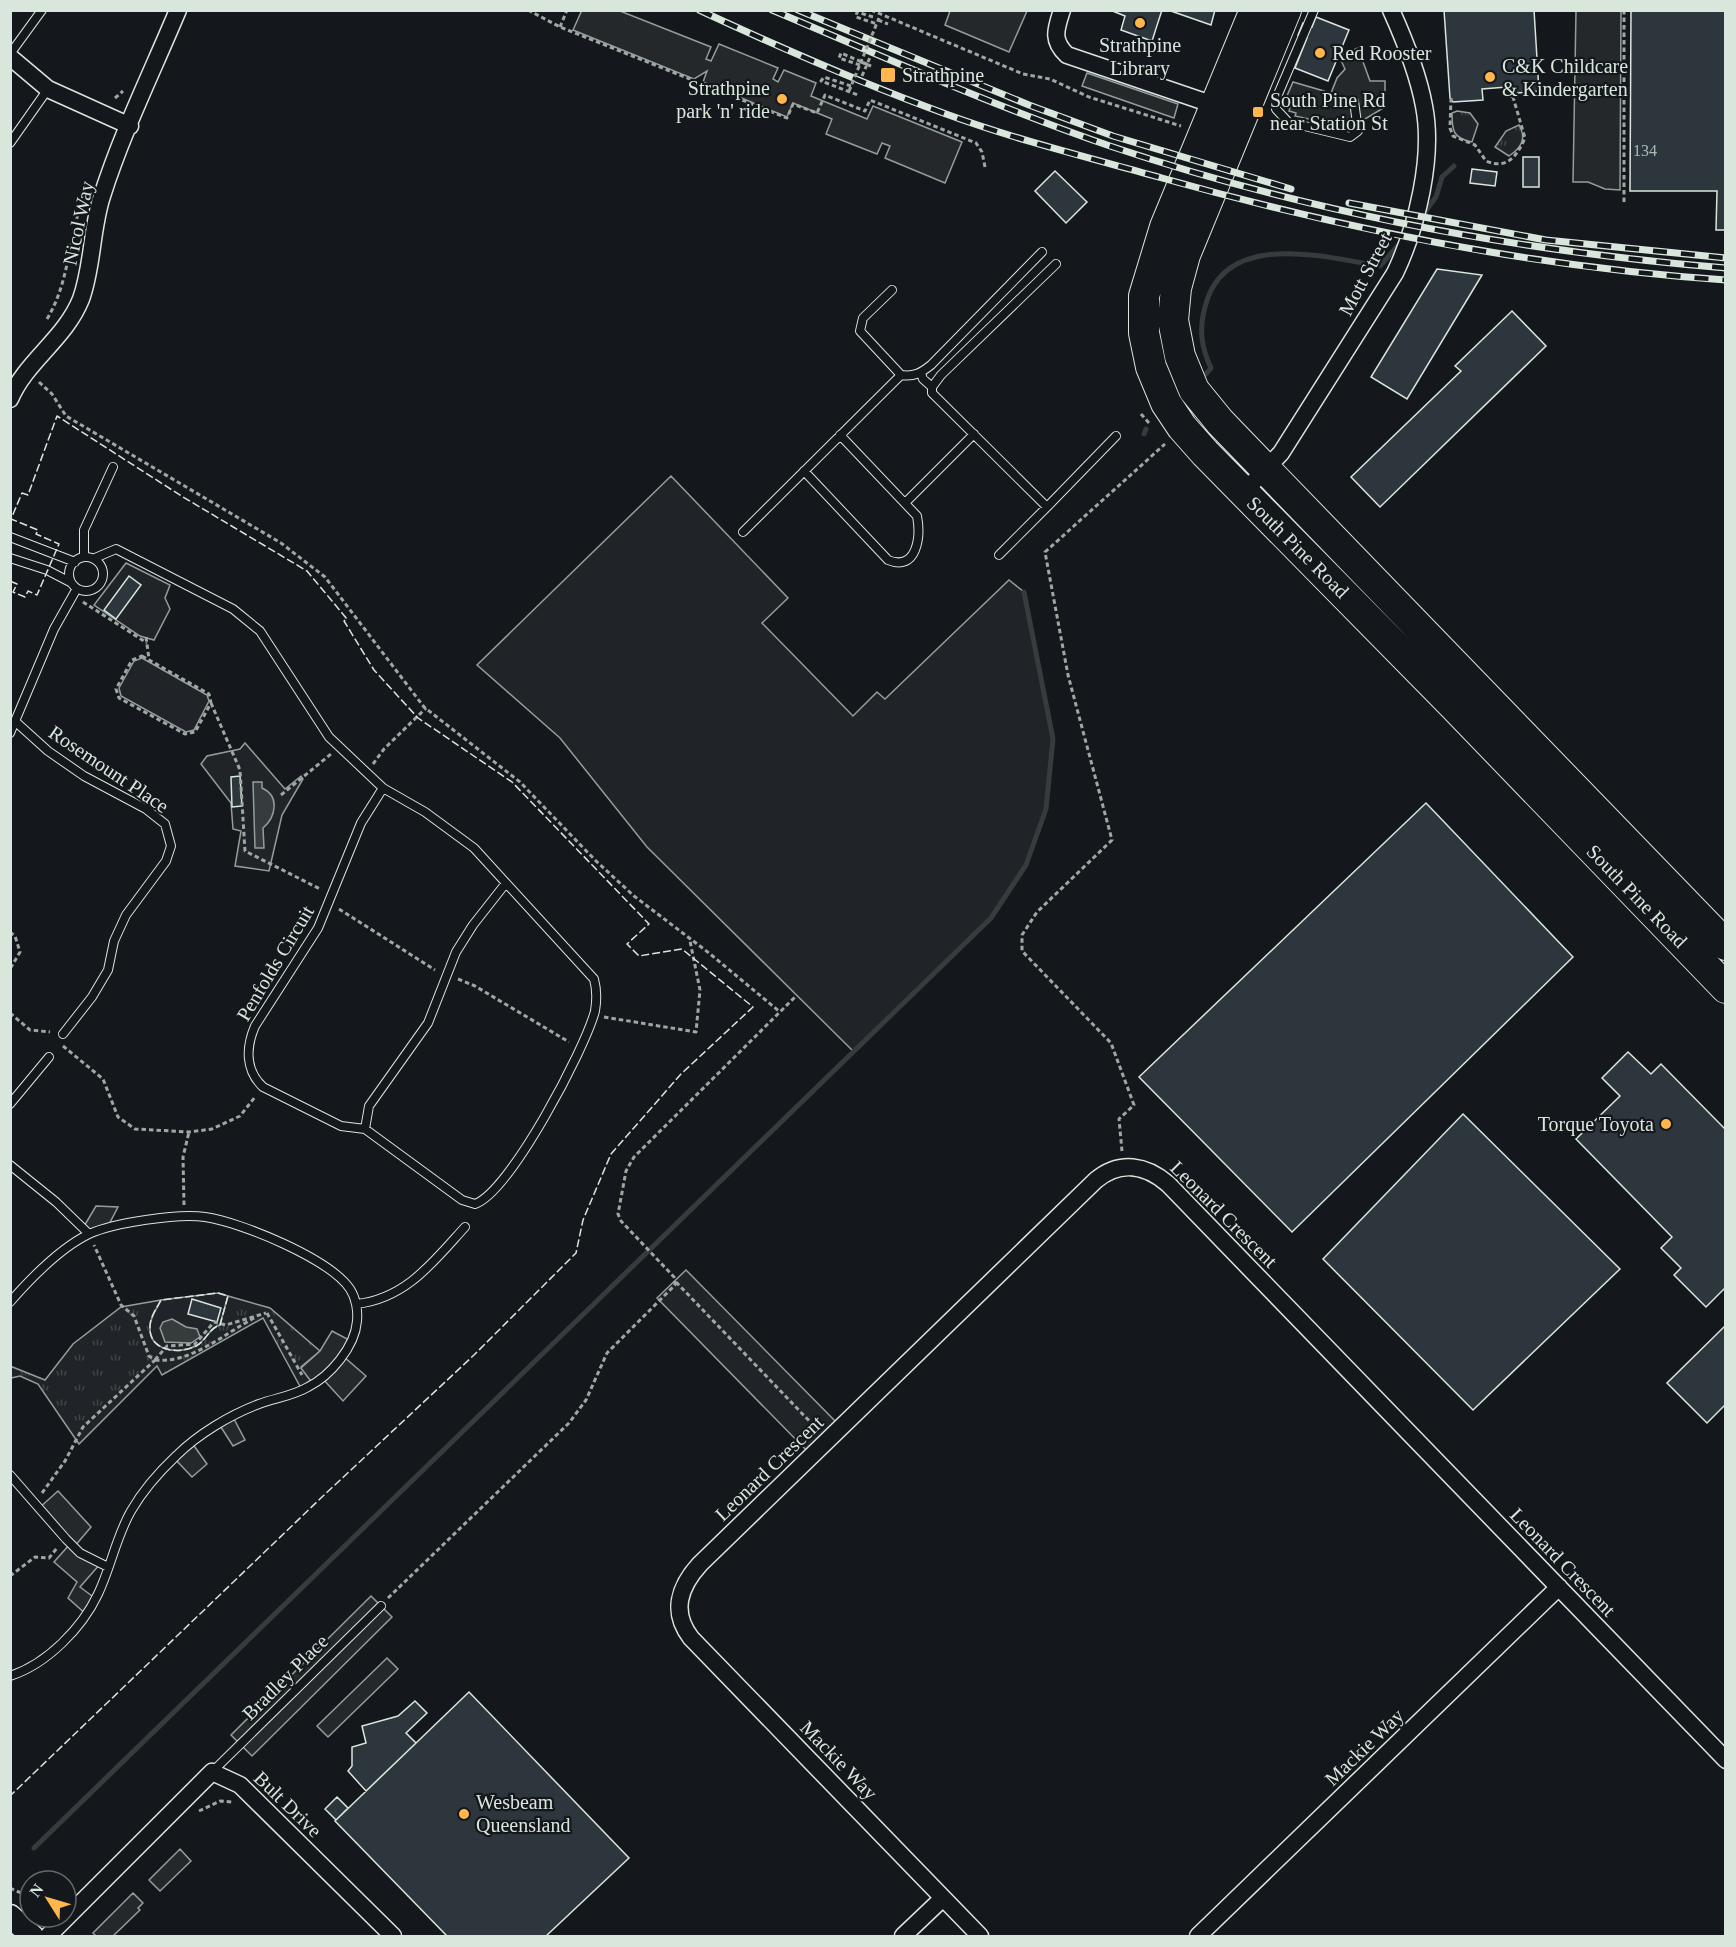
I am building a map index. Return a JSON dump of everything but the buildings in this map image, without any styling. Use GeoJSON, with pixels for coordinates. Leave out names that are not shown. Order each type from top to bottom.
{"type":"FeatureCollection","features":[{"type":"Feature","properties":{"kind":"highway","name":"South Pine Road"},"geometry":{"type":"LineString","coordinates":[[1256,10],[1176,288],[1173,320],[1179,356],[1194,390],[1204,405],[1266,471],[1725,945]]}},
{"type":"Feature","properties":{"kind":"highway","name":"South Pine Road"},"geometry":{"type":"LineString","coordinates":[[1286,10],[1229,110],[1185,177],[1149,271],[1144,296],[1144,333],[1151,367],[1166,404],[1182,427],[1244,492],[1725,988]]}},
{"type":"Feature","properties":{"kind":"street","name":"Nicol Way"},"geometry":{"type":"LineString","coordinates":[[10,399],[24,377],[62,333],[81,298],[91,262],[101,198],[177,10]]}},
{"type":"Feature","properties":{"kind":"street"},"geometry":{"type":"LineString","coordinates":[[1062,10],[1055,31],[1056,41],[1067,55],[1229,110]]}},
{"type":"Feature","properties":{"kind":"street","name":"Mott Street"},"geometry":{"type":"LineString","coordinates":[[1244,492],[1266,471],[1286,446],[1395,273],[1405,251],[1418,205],[1424,172],[1425,109],[1414,69],[1391,10]]}},
{"type":"Feature","properties":{"kind":"street"},"geometry":{"type":"LineString","coordinates":[[10,55],[48,89],[130,126]]}},
{"type":"Feature","properties":{"kind":"street","name":"Leonard Crescent"},"geometry":{"type":"LineString","coordinates":[[679,1607],[683,1587],[700,1564],[1096,1180],[1107,1173],[1125,1167],[1150,1170],[1168,1184],[1725,1760]]}},
{"type":"Feature","properties":{"kind":"street","name":"Mackie Way"},"geometry":{"type":"LineString","coordinates":[[1198,1936],[1559,1587]]}},
{"type":"Feature","properties":{"kind":"street","name":"Mackie Way"},"geometry":{"type":"LineString","coordinates":[[679,1607],[682,1624],[691,1638],[980,1936]]}},
{"type":"Feature","properties":{"kind":"street"},"geometry":{"type":"LineString","coordinates":[[48,1936],[212,1772]]}},
{"type":"Feature","properties":{"kind":"street","name":"Bult Drive"},"geometry":{"type":"LineString","coordinates":[[212,1772],[240,1785],[393,1936]]}},
{"type":"Feature","properties":{"kind":"street"},"geometry":{"type":"LineString","coordinates":[[903,1936],[943,1898]]}},
{"type":"Feature","properties":{"kind":"street"},"geometry":{"type":"LineString","coordinates":[[10,1916],[32,1936]]}},
{"type":"Feature","properties":{"kind":"lane"},"geometry":{"type":"LineString","coordinates":[[10,55],[42,10]]}},
{"type":"Feature","properties":{"kind":"lane"},"geometry":{"type":"LineString","coordinates":[[1314,10],[1276,99],[1276,109],[1288,122],[1350,137],[1358,131],[1354,101]]}},
{"type":"Feature","properties":{"kind":"lane"},"geometry":{"type":"LineString","coordinates":[[10,143],[48,89]]}},
{"type":"Feature","properties":{"kind":"lane"},"geometry":{"type":"LineString","coordinates":[[892,290],[863,318],[860,331],[901,375],[909,376],[921,373],[1042,252]]}},
{"type":"Feature","properties":{"kind":"lane"},"geometry":{"type":"LineString","coordinates":[[1047,507],[932,393],[932,387],[941,375],[1056,264]]}},
{"type":"Feature","properties":{"kind":"lane"},"geometry":{"type":"LineString","coordinates":[[921,373],[932,387]]}},
{"type":"Feature","properties":{"kind":"lane"},"geometry":{"type":"LineString","coordinates":[[743,532],[901,375]]}},
{"type":"Feature","properties":{"kind":"lane"},"geometry":{"type":"LineString","coordinates":[[906,502],[974,434]]}},
{"type":"Feature","properties":{"kind":"lane"},"geometry":{"type":"LineString","coordinates":[[804,471],[888,560],[895,563],[906,562],[918,546],[917,516],[840,435]]}},
{"type":"Feature","properties":{"kind":"lane"},"geometry":{"type":"LineString","coordinates":[[999,555],[1116,436]]}},
{"type":"Feature","properties":{"kind":"lane"},"geometry":{"type":"LineString","coordinates":[[84,556],[84,530],[113,466]]}},
{"type":"Feature","properties":{"kind":"lane"},"geometry":{"type":"LineString","coordinates":[[10,537],[75,562]]}},
{"type":"Feature","properties":{"kind":"lane"},"geometry":{"type":"LineString","coordinates":[[10,733],[54,629],[74,594],[70,582],[70,571],[75,562],[84,556],[95,558],[116,549],[233,609],[260,631],[329,737],[383,788],[454,831],[589,970],[597,991],[594,1014],[555,1101],[531,1140],[482,1202],[475,1204],[462,1200],[365,1129],[341,1126],[263,1087]]}},
{"type":"Feature","properties":{"kind":"lane"},"geometry":{"type":"LineString","coordinates":[[10,558],[47,570],[70,582]]}},
{"type":"Feature","properties":{"kind":"lane"},"geometry":{"type":"LineString","coordinates":[[74,594],[87,592],[96,587],[102,577],[101,567],[95,558]]}},
{"type":"Feature","properties":{"kind":"lane","name":"Rosemount Place"},"geometry":{"type":"LineString","coordinates":[[16,723],[84,776],[146,809],[165,824],[171,846],[166,861],[126,915],[114,941],[108,970],[92,997],[63,1034]]}},
{"type":"Feature","properties":{"kind":"lane","name":"Penfolds Circuit"},"geometry":{"type":"LineString","coordinates":[[263,1087],[257,1081],[249,1062],[249,1040],[260,1018],[318,928],[361,824],[383,788]]}},
{"type":"Feature","properties":{"kind":"lane"},"geometry":{"type":"LineString","coordinates":[[365,1129],[369,1106],[428,1023],[456,952],[473,925],[506,883]]}},
{"type":"Feature","properties":{"kind":"lane"},"geometry":{"type":"LineString","coordinates":[[10,1104],[49,1057]]}},
{"type":"Feature","properties":{"kind":"lane"},"geometry":{"type":"LineString","coordinates":[[10,1165],[56,1202],[89,1234]]}},
{"type":"Feature","properties":{"kind":"lane"},"geometry":{"type":"LineString","coordinates":[[10,1302],[36,1275],[89,1234],[159,1218],[185,1215],[225,1222],[304,1253],[336,1275],[350,1289],[356,1304],[357,1323],[343,1356],[329,1372],[309,1387],[258,1404],[219,1424],[181,1451],[153,1479],[130,1512],[87,1615],[63,1641],[34,1664],[10,1676]]}},
{"type":"Feature","properties":{"kind":"lane"},"geometry":{"type":"LineString","coordinates":[[356,1304],[386,1298],[407,1286],[465,1227]]}},
{"type":"Feature","properties":{"kind":"lane"},"geometry":{"type":"LineString","coordinates":[[10,1475],[80,1553],[108,1567]]}},
{"type":"Feature","properties":{"kind":"lane","name":"Bradley Place"},"geometry":{"type":"LineString","coordinates":[[212,1772],[381,1606]]}},
{"type":"Feature","properties":{"kind":"path"},"geometry":{"type":"LineString","coordinates":[[528,10],[560,27],[787,118],[793,104],[817,113],[825,95],[865,111],[870,100],[976,143],[982,152],[985,167]]}},
{"type":"Feature","properties":{"kind":"path"},"geometry":{"type":"LineString","coordinates":[[560,27],[567,10]]}},
{"type":"Feature","properties":{"kind":"path"},"geometry":{"type":"LineString","coordinates":[[872,10],[1023,74],[1050,79],[1089,97],[1186,127]]}},
{"type":"Feature","properties":{"kind":"path"},"geometry":{"type":"LineString","coordinates":[[1624,10],[1624,204]]}},
{"type":"Feature","properties":{"kind":"path"},"geometry":{"type":"LineString","coordinates":[[873,17],[857,12],[856,17],[888,24]]}},
{"type":"Feature","properties":{"kind":"path"},"geometry":{"type":"LineString","coordinates":[[851,86],[824,77],[821,81],[858,95],[849,91],[878,21]]}},
{"type":"Feature","properties":{"kind":"path"},"geometry":{"type":"LineString","coordinates":[[841,53],[869,64],[860,63],[839,58],[841,53]]}},
{"type":"Feature","properties":{"kind":"path"},"geometry":{"type":"LineString","coordinates":[[862,76],[871,55]]}},
{"type":"Feature","properties":{"kind":"path"},"geometry":{"type":"LineString","coordinates":[[836,99],[839,89]]}},
{"type":"Feature","properties":{"kind":"path"},"geometry":{"type":"LineString","coordinates":[[1451,98],[1450,128],[1453,136],[1475,145],[1486,161],[1504,164],[1511,161],[1519,152],[1526,138],[1513,97]]}},
{"type":"Feature","properties":{"kind":"path"},"geometry":{"type":"LineString","coordinates":[[45,322],[57,303],[66,275],[79,210]]}},
{"type":"Feature","properties":{"kind":"path"},"geometry":{"type":"LineString","coordinates":[[24,377],[36,380],[46,388],[66,416],[281,543],[312,565],[341,596],[426,708],[520,782],[595,860],[634,896],[690,941],[709,953],[780,1012]]}},
{"type":"Feature","properties":{"kind":"path"},"geometry":{"type":"LineString","coordinates":[[1125,1167],[1118,1128],[1119,1119],[1134,1106],[1111,1043],[1022,951],[1022,935],[1037,912],[1112,840],[1068,675],[1045,552],[1159,451],[1167,440]]}},
{"type":"Feature","properties":{"kind":"path"},"geometry":{"type":"LineString","coordinates":[[74,594],[147,643]]}},
{"type":"Feature","properties":{"kind":"path"},"geometry":{"type":"LineString","coordinates":[[146,637],[149,660]]}},
{"type":"Feature","properties":{"kind":"path"},"geometry":{"type":"LineString","coordinates":[[211,703],[195,732],[185,735],[119,698],[116,689],[132,660],[142,656],[209,694],[240,770],[244,851],[333,896]]}},
{"type":"Feature","properties":{"kind":"path"},"geometry":{"type":"LineString","coordinates":[[367,773],[384,749],[426,708]]}},
{"type":"Feature","properties":{"kind":"path"},"geometry":{"type":"LineString","coordinates":[[280,795],[339,747]]}},
{"type":"Feature","properties":{"kind":"path"},"geometry":{"type":"LineString","coordinates":[[10,932],[15,936],[20,952],[10,969]]}},
{"type":"Feature","properties":{"kind":"path"},"geometry":{"type":"LineString","coordinates":[[594,1014],[696,1032],[700,990],[690,941]]}},
{"type":"Feature","properties":{"kind":"path"},"geometry":{"type":"LineString","coordinates":[[796,996],[629,1163],[618,1214],[625,1227],[828,1441]]}},
{"type":"Feature","properties":{"kind":"path"},"geometry":{"type":"LineString","coordinates":[[10,1013],[30,1030],[63,1034]]}},
{"type":"Feature","properties":{"kind":"path"},"geometry":{"type":"LineString","coordinates":[[57,1041],[103,1080],[114,1112],[124,1123],[152,1131],[189,1132],[212,1129],[232,1121],[263,1087]]}},
{"type":"Feature","properties":{"kind":"path"},"geometry":{"type":"LineString","coordinates":[[185,1215],[183,1157],[189,1132]]}},
{"type":"Feature","properties":{"kind":"path"},"geometry":{"type":"LineString","coordinates":[[89,1234],[121,1305],[134,1316],[149,1356],[155,1360],[170,1362],[187,1356],[266,1312]]}},
{"type":"Feature","properties":{"kind":"path"},"geometry":{"type":"LineString","coordinates":[[381,1606],[569,1423],[586,1400],[607,1353],[676,1282]]}},
{"type":"Feature","properties":{"kind":"path"},"geometry":{"type":"LineString","coordinates":[[34,1504],[65,1461],[84,1427],[167,1346],[195,1344],[214,1322],[226,1325],[266,1312]]}},
{"type":"Feature","properties":{"kind":"path"},"geometry":{"type":"LineString","coordinates":[[266,1312],[309,1387]]}},
{"type":"Feature","properties":{"kind":"path"},"geometry":{"type":"LineString","coordinates":[[10,1576],[35,1557],[49,1558],[66,1539]]}},
{"type":"Feature","properties":{"kind":"path"},"geometry":{"type":"LineString","coordinates":[[198,1811],[220,1801],[233,1802],[237,1806]]}},
{"type":"Feature","properties":{"kind":"green space"},"geometry":{"type":"Polygon","coordinates":[[[1457,111],[1470,113],[1478,124],[1472,142],[1455,133],[1452,113],[1457,111]]]}},
{"type":"Feature","properties":{"kind":"green space"},"geometry":{"type":"Polygon","coordinates":[[[1519,125],[1522,143],[1509,156],[1495,147],[1506,131],[1519,125]]]}},
{"type":"Feature","properties":{"kind":"green space"},"geometry":{"type":"Polygon","coordinates":[[[671,476],[788,598],[762,623],[853,716],[877,692],[885,699],[1009,580],[1024,592],[1053,739],[1046,809],[1026,865],[993,915],[854,1052],[647,847],[560,738],[477,665],[671,476]]]}},
{"type":"Feature","properties":{"kind":"green space"},"geometry":{"type":"Polygon","coordinates":[[[126,563],[170,585],[165,598],[170,609],[154,640],[140,636],[94,605],[126,563]]]}},
{"type":"Feature","properties":{"kind":"green space"},"geometry":{"type":"Polygon","coordinates":[[[142,658],[207,695],[209,701],[194,730],[186,732],[121,696],[119,688],[134,661],[142,658]]]}},
{"type":"Feature","properties":{"kind":"green space"},"geometry":{"type":"Polygon","coordinates":[[[245,743],[285,789],[301,776],[303,779],[282,815],[269,871],[235,866],[241,831],[233,829],[231,803],[201,764],[207,756],[240,749],[245,743]]]}},
{"type":"Feature","properties":{"kind":"green space"},"geometry":{"type":"Polygon","coordinates":[[[686,1270],[841,1427],[812,1456],[657,1298],[686,1270]]]}},
{"type":"Feature","properties":{"kind":"green space"},"geometry":{"type":"Polygon","coordinates":[[[218,1293],[228,1296],[220,1325],[199,1344],[189,1349],[173,1350],[159,1346],[154,1341],[150,1323],[161,1300],[218,1293]]]}},
{"type":"Feature","properties":{"kind":"green space"},"geometry":{"type":"Polygon","coordinates":[[[228,1296],[270,1308],[320,1351],[301,1367],[313,1384],[302,1390],[263,1318],[162,1375],[157,1366],[79,1444],[38,1384],[20,1376],[11,1378],[10,1366],[45,1380],[73,1344],[121,1307],[161,1300],[150,1323],[154,1341],[166,1349],[189,1349],[199,1344],[220,1325],[228,1296]]]}},
{"type":"Feature","properties":{"kind":"shaded area","name":"Strathpine park 'n' ride"},"geometry":{"type":"Polygon","coordinates":[[[582,10],[620,11],[711,47],[706,59],[711,61],[719,44],[778,68],[773,79],[778,82],[784,70],[816,83],[811,96],[867,119],[873,106],[962,142],[945,183],[885,158],[890,146],[882,143],[877,154],[826,134],[832,119],[793,103],[787,117],[703,82],[707,71],[694,79],[573,30],[582,10]]]}},
{"type":"Feature","properties":{"kind":"shaded area"},"geometry":{"type":"Polygon","coordinates":[[[950,10],[1027,11],[1009,52],[945,25],[950,10]]]}},
{"type":"Feature","properties":{"kind":"shaded area"},"geometry":{"type":"Polygon","coordinates":[[[1576,11],[1621,11],[1620,190],[1605,189],[1588,182],[1573,182],[1576,11]]]}},
{"type":"Feature","properties":{"kind":"shaded area"},"geometry":{"type":"Polygon","coordinates":[[[1358,48],[1370,81],[1385,81],[1385,107],[1350,128],[1295,116],[1296,113],[1289,111],[1292,100],[1286,98],[1293,82],[1331,93],[1337,78],[1345,69],[1339,56],[1358,48]]]}},
{"type":"Feature","properties":{"kind":"shaded area"},"geometry":{"type":"Polygon","coordinates":[[[1087,73],[1178,104],[1174,118],[1082,86],[1087,73]]]}},
{"type":"Feature","properties":{"kind":"shaded area"},"geometry":{"type":"Polygon","coordinates":[[[253,782],[262,782],[262,788],[272,796],[274,801],[271,818],[263,828],[264,848],[255,848],[253,782]]]}},
{"type":"Feature","properties":{"kind":"shaded area"},"geometry":{"type":"Polygon","coordinates":[[[96,1206],[118,1207],[106,1230],[89,1234],[83,1228],[96,1206]]]}},
{"type":"Feature","properties":{"kind":"shaded area"},"geometry":{"type":"Polygon","coordinates":[[[172,1319],[186,1327],[197,1329],[200,1337],[191,1343],[165,1342],[160,1328],[163,1322],[172,1319]]]}},
{"type":"Feature","properties":{"kind":"shaded area"},"geometry":{"type":"Polygon","coordinates":[[[332,1331],[351,1341],[343,1356],[366,1376],[343,1401],[322,1378],[313,1384],[301,1368],[320,1351],[332,1331]]]}},
{"type":"Feature","properties":{"kind":"shaded area"},"geometry":{"type":"Polygon","coordinates":[[[233,1417],[245,1440],[233,1446],[219,1424],[233,1417]]]}},
{"type":"Feature","properties":{"kind":"shaded area"},"geometry":{"type":"Polygon","coordinates":[[[192,1443],[207,1464],[192,1477],[174,1458],[192,1443]]]}},
{"type":"Feature","properties":{"kind":"shaded area"},"geometry":{"type":"Polygon","coordinates":[[[58,1491],[91,1527],[74,1547],[101,1563],[80,1587],[96,1599],[87,1615],[68,1598],[77,1582],[54,1562],[70,1544],[38,1509],[58,1491]]]}},
{"type":"Feature","properties":{"kind":"shaded area"},"geometry":{"type":"Polygon","coordinates":[[[371,1596],[392,1617],[252,1756],[231,1735],[371,1596]]]}},
{"type":"Feature","properties":{"kind":"shaded area"},"geometry":{"type":"Polygon","coordinates":[[[387,1658],[398,1669],[328,1737],[317,1726],[387,1658]]]}},
{"type":"Feature","properties":{"kind":"shaded area"},"geometry":{"type":"Polygon","coordinates":[[[180,1849],[191,1861],[160,1891],[149,1880],[180,1849]]]}},
{"type":"Feature","properties":{"kind":"shaded area"},"geometry":{"type":"Polygon","coordinates":[[[133,1893],[143,1903],[138,1908],[140,1910],[113,1936],[96,1936],[93,1933],[133,1893]]]}},
{"type":"Feature","properties":{"kind":"waterway"},"geometry":{"type":"LineString","coordinates":[[1422,216],[1436,197],[1442,177],[1454,166]]}},
{"type":"Feature","properties":{"kind":"waterway"},"geometry":{"type":"LineString","coordinates":[[1206,374],[1211,368],[1202,338],[1205,307],[1216,282],[1232,266],[1254,257],[1279,254],[1305,254],[1380,266],[1401,242]]}},
{"type":"Feature","properties":{"kind":"waterway"},"geometry":{"type":"LineString","coordinates":[[1144,434],[1146,429]]}},
{"type":"Feature","properties":{"kind":"waterway"},"geometry":{"type":"LineString","coordinates":[[34,1848],[991,918],[1026,865],[1046,809],[1053,739],[1024,592]]}},
{"type":"Feature","properties":{"kind":"railway"},"geometry":{"type":"LineString","coordinates":[[699,10],[853,78],[973,123],[1231,197],[1371,230],[1512,256],[1654,274],[1726,280]]}},
{"type":"Feature","properties":{"kind":"railway"},"geometry":{"type":"LineString","coordinates":[[772,10],[940,81],[1067,131],[1185,170],[1261,191],[1337,210],[1492,240],[1647,261],[1726,268]]}},
{"type":"Feature","properties":{"kind":"railway"},"geometry":{"type":"LineString","coordinates":[[798,10],[1029,105],[1113,136],[1291,189]]}},
{"type":"Feature","properties":{"kind":"railway"},"geometry":{"type":"LineString","coordinates":[[1349,203],[1546,240],[1726,258]]}},
{"type":"Feature","properties":{"kind":"fence"},"geometry":{"type":"LineString","coordinates":[[10,581],[17,584],[13,592],[25,597],[28,591],[37,595],[59,544],[36,534],[38,530],[11,519],[22,493],[28,495],[57,416],[183,497],[307,571],[347,619],[344,621],[374,670],[418,718],[512,782],[649,924],[627,944],[639,956],[682,949],[753,1007],[681,1074],[611,1154],[583,1220],[576,1253],[474,1355],[10,1796]]}},
{"type":"Feature","properties":{"kind":"fence"},"geometry":{"type":"LineString","coordinates":[[218,1293],[228,1296],[220,1325],[199,1344],[189,1349],[173,1350],[159,1346],[154,1341],[150,1323],[161,1300],[218,1293]]}},
{"type":"Feature","properties":{"kind":"place","name":"Strathpine Library"},"geometry":{"type":"Point","coordinates":[1140,23]}},
{"type":"Feature","properties":{"kind":"place","name":"Red Rooster"},"geometry":{"type":"Point","coordinates":[1320,53]}},
{"type":"Feature","properties":{"kind":"place","name":"Strathpine"},"geometry":{"type":"Point","coordinates":[888,75]}},
{"type":"Feature","properties":{"kind":"place","name":"C&K Childcare & Kindergarten"},"geometry":{"type":"Point","coordinates":[1490,77]}},
{"type":"Feature","properties":{"kind":"place","name":"Strathpine park 'n' ride"},"geometry":{"type":"Point","coordinates":[782,99]}},
{"type":"Feature","properties":{"kind":"place","name":"South Pine Rd near Station St"},"geometry":{"type":"Point","coordinates":[1258,112]}},
{"type":"Feature","properties":{"kind":"place","name":"Torque Toyota"},"geometry":{"type":"Point","coordinates":[1666,1124]}},
{"type":"Feature","properties":{"kind":"place","name":"Wesbeam Queensland"},"geometry":{"type":"Point","coordinates":[464,1814]}}]}
